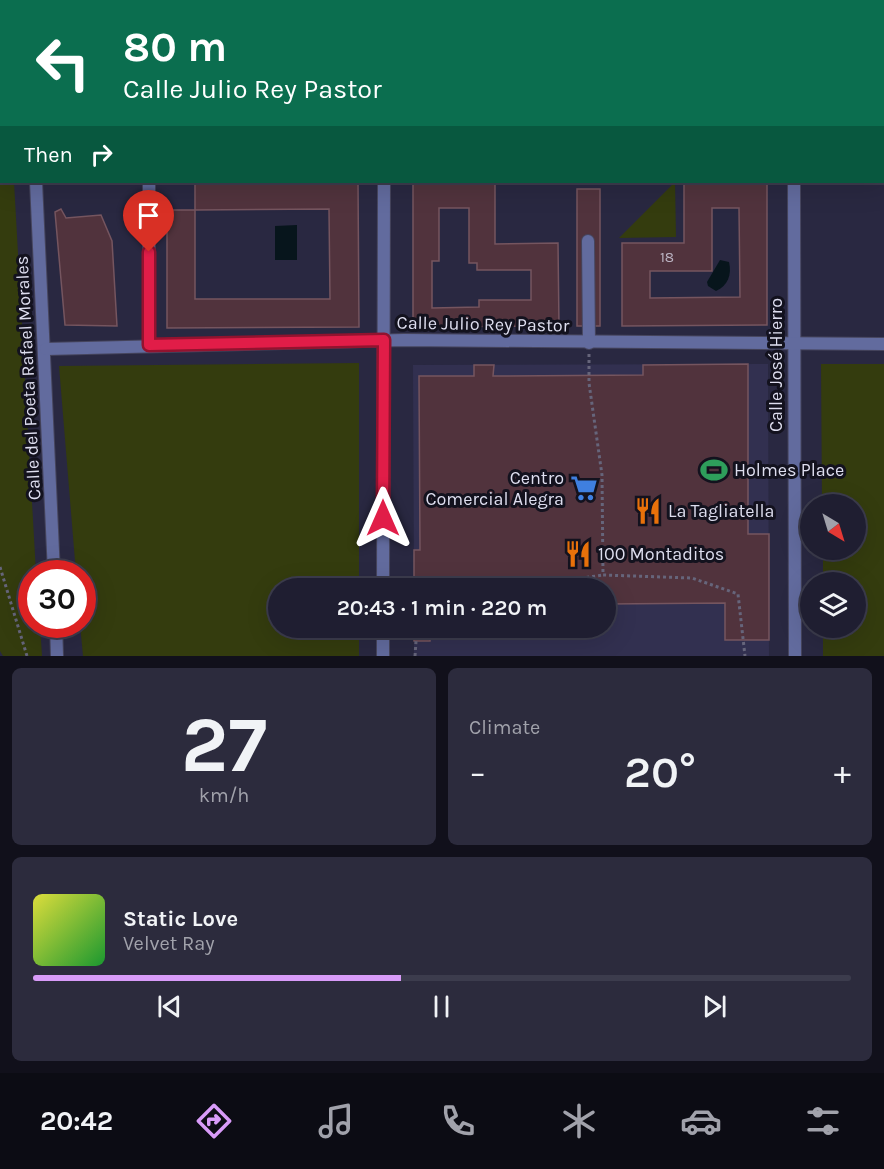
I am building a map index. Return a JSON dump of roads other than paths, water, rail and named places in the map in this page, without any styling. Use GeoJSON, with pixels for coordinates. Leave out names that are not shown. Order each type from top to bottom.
{"type":"FeatureCollection","features":[{"type":"Feature","properties":{"kind":"street","name":"Calle del Poeta Rafael Morales"},"geometry":{"type":"LineString","coordinates":[[36,183],[46,349],[54,560]]}},
{"type":"Feature","properties":{"kind":"street"},"geometry":{"type":"LineString","coordinates":[[149,183],[149,345]]}},
{"type":"Feature","properties":{"kind":"street"},"geometry":{"type":"LineString","coordinates":[[383,578],[384,183]]}},
{"type":"Feature","properties":{"kind":"street","name":"Calle José Hierro"},"geometry":{"type":"LineString","coordinates":[[794,183],[795,656]]}},
{"type":"Feature","properties":{"kind":"street"},"geometry":{"type":"LineString","coordinates":[[588,241],[589,343]]}},
{"type":"Feature","properties":{"kind":"street","name":"Calle Julio Rey Pastor"},"geometry":{"type":"LineString","coordinates":[[46,349],[384,340],[884,344]]}},
{"type":"Feature","properties":{"kind":"street"},"geometry":{"type":"LineString","coordinates":[[56,638],[57,656]]}},
{"type":"Feature","properties":{"kind":"street"},"geometry":{"type":"LineString","coordinates":[[383,638],[383,656]]}},
{"type":"Feature","properties":{"kind":"place","name":"Holmes Place"},"geometry":{"type":"Point","coordinates":[714,470]}},
{"type":"Feature","properties":{"kind":"place","name":"Centro Comercial Alegra"},"geometry":{"type":"Point","coordinates":[584,488]}},
{"type":"Feature","properties":{"kind":"place","name":"La Tagliatella"},"geometry":{"type":"Point","coordinates":[648,511]}},
{"type":"Feature","properties":{"kind":"place","name":"100 Montaditos"},"geometry":{"type":"Point","coordinates":[578,554]}}]}
